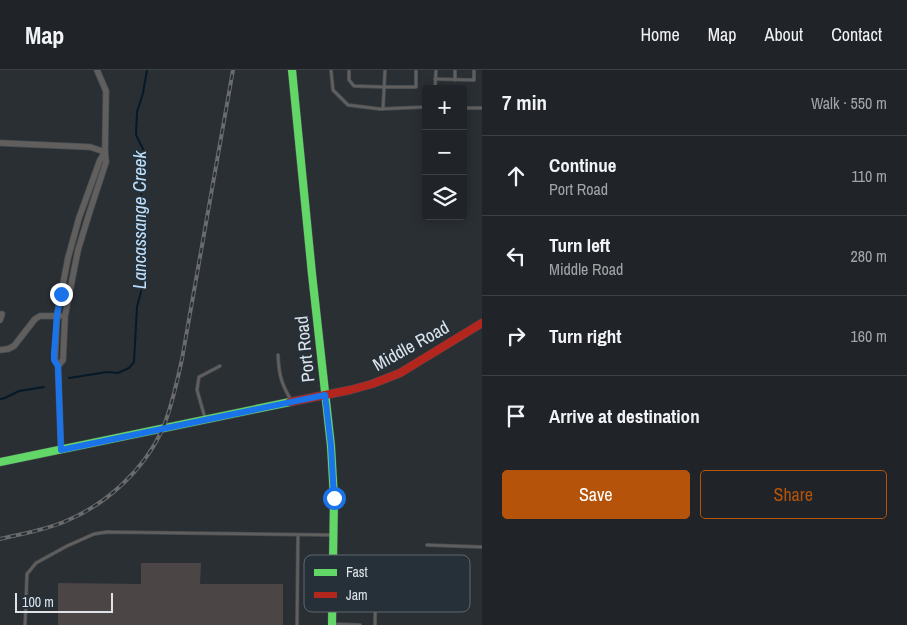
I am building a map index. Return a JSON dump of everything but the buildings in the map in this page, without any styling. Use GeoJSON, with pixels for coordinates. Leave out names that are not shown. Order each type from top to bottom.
{"type":"FeatureCollection","features":[{"type":"Feature","properties":{"kind":"main road","name":"Port Road"},"geometry":{"type":"LineString","coordinates":[[292,70],[331,446],[334,498],[334,555]]}},
{"type":"Feature","properties":{"kind":"main road","name":"Middle Road"},"geometry":{"type":"LineString","coordinates":[[0,462],[362,387],[400,373],[482,323]]}},
{"type":"Feature","properties":{"kind":"street"},"geometry":{"type":"LineString","coordinates":[[58,366],[62,360],[65,316],[78,250],[106,162],[106,91],[97,70]]}},
{"type":"Feature","properties":{"kind":"street"},"geometry":{"type":"LineString","coordinates":[[0,143],[90,148],[105,152]]}},
{"type":"Feature","properties":{"kind":"street"},"geometry":{"type":"LineString","coordinates":[[61,450],[58,366],[54,360],[57,315],[68,258],[79,218],[100,160],[105,152]]}},
{"type":"Feature","properties":{"kind":"street"},"geometry":{"type":"LineString","coordinates":[[0,350],[14,346],[35,319],[40,316],[65,316]]}},
{"type":"Feature","properties":{"kind":"lane"},"geometry":{"type":"LineString","coordinates":[[331,70],[332,90],[348,105],[383,109],[422,107]]}},
{"type":"Feature","properties":{"kind":"lane"},"geometry":{"type":"LineString","coordinates":[[349,70],[349,80],[354,86],[384,88],[416,87],[416,70]]}},
{"type":"Feature","properties":{"kind":"lane"},"geometry":{"type":"LineString","coordinates":[[383,109],[385,70]]}},
{"type":"Feature","properties":{"kind":"lane"},"geometry":{"type":"LineString","coordinates":[[435,85],[436,70]]}},
{"type":"Feature","properties":{"kind":"lane"},"geometry":{"type":"LineString","coordinates":[[455,70],[455,80]]}},
{"type":"Feature","properties":{"kind":"lane"},"geometry":{"type":"LineString","coordinates":[[435,79],[474,80],[474,70]]}},
{"type":"Feature","properties":{"kind":"lane"},"geometry":{"type":"LineString","coordinates":[[467,108],[482,108]]}},
{"type":"Feature","properties":{"kind":"lane"},"geometry":{"type":"LineString","coordinates":[[278,355],[282,386],[291,402]]}},
{"type":"Feature","properties":{"kind":"lane"},"geometry":{"type":"LineString","coordinates":[[205,420],[197,390],[199,378],[220,366]]}},
{"type":"Feature","properties":{"kind":"lane"},"geometry":{"type":"LineString","coordinates":[[25,625],[27,574],[36,564],[67,546],[94,534],[107,532],[334,535]]}},
{"type":"Feature","properties":{"kind":"lane"},"geometry":{"type":"LineString","coordinates":[[297,625],[298,535]]}},
{"type":"Feature","properties":{"kind":"lane"},"geometry":{"type":"LineString","coordinates":[[427,546],[482,547]]}},
{"type":"Feature","properties":{"kind":"lane"},"geometry":{"type":"LineString","coordinates":[[375,612],[375,625]]}},
{"type":"Feature","properties":{"kind":"lane"},"geometry":{"type":"LineString","coordinates":[[332,624],[360,625]]}},
{"type":"Feature","properties":{"kind":"waterway","name":"Lancassange Creek"},"geometry":{"type":"LineString","coordinates":[[69,378],[107,372],[118,373],[129,368],[134,362],[137,307],[143,284],[138,267],[143,149],[136,135],[137,112],[147,70]]}},
{"type":"Feature","properties":{"kind":"waterway","name":"Lancassange Creek"},"geometry":{"type":"LineString","coordinates":[[0,399],[19,391],[44,387]]}},
{"type":"Feature","properties":{"kind":"railway"},"geometry":{"type":"LineString","coordinates":[[0,539],[58,524],[96,505],[123,484],[135,471],[146,457],[163,428],[172,403],[182,359],[233,70]]}},
{"type":"Feature","properties":{"kind":"traffic: fast"},"geometry":{"type":"LineString","coordinates":[[292,70],[331,446],[334,498],[333,555]]}},
{"type":"Feature","properties":{"kind":"traffic: fast"},"geometry":{"type":"LineString","coordinates":[[0,462],[290,402]]}},
{"type":"Feature","properties":{"kind":"traffic: fast"},"geometry":{"type":"LineString","coordinates":[[332,612],[332,625]]}},
{"type":"Feature","properties":{"kind":"traffic: jam"},"geometry":{"type":"LineString","coordinates":[[290,402],[350,390],[400,373],[482,323]]}},
{"type":"Feature","properties":{"kind":"route"},"geometry":{"type":"LineString","coordinates":[[61,294],[57,315],[54,360],[58,366],[61,450],[325,395],[331,446],[334,498]]}}]}
